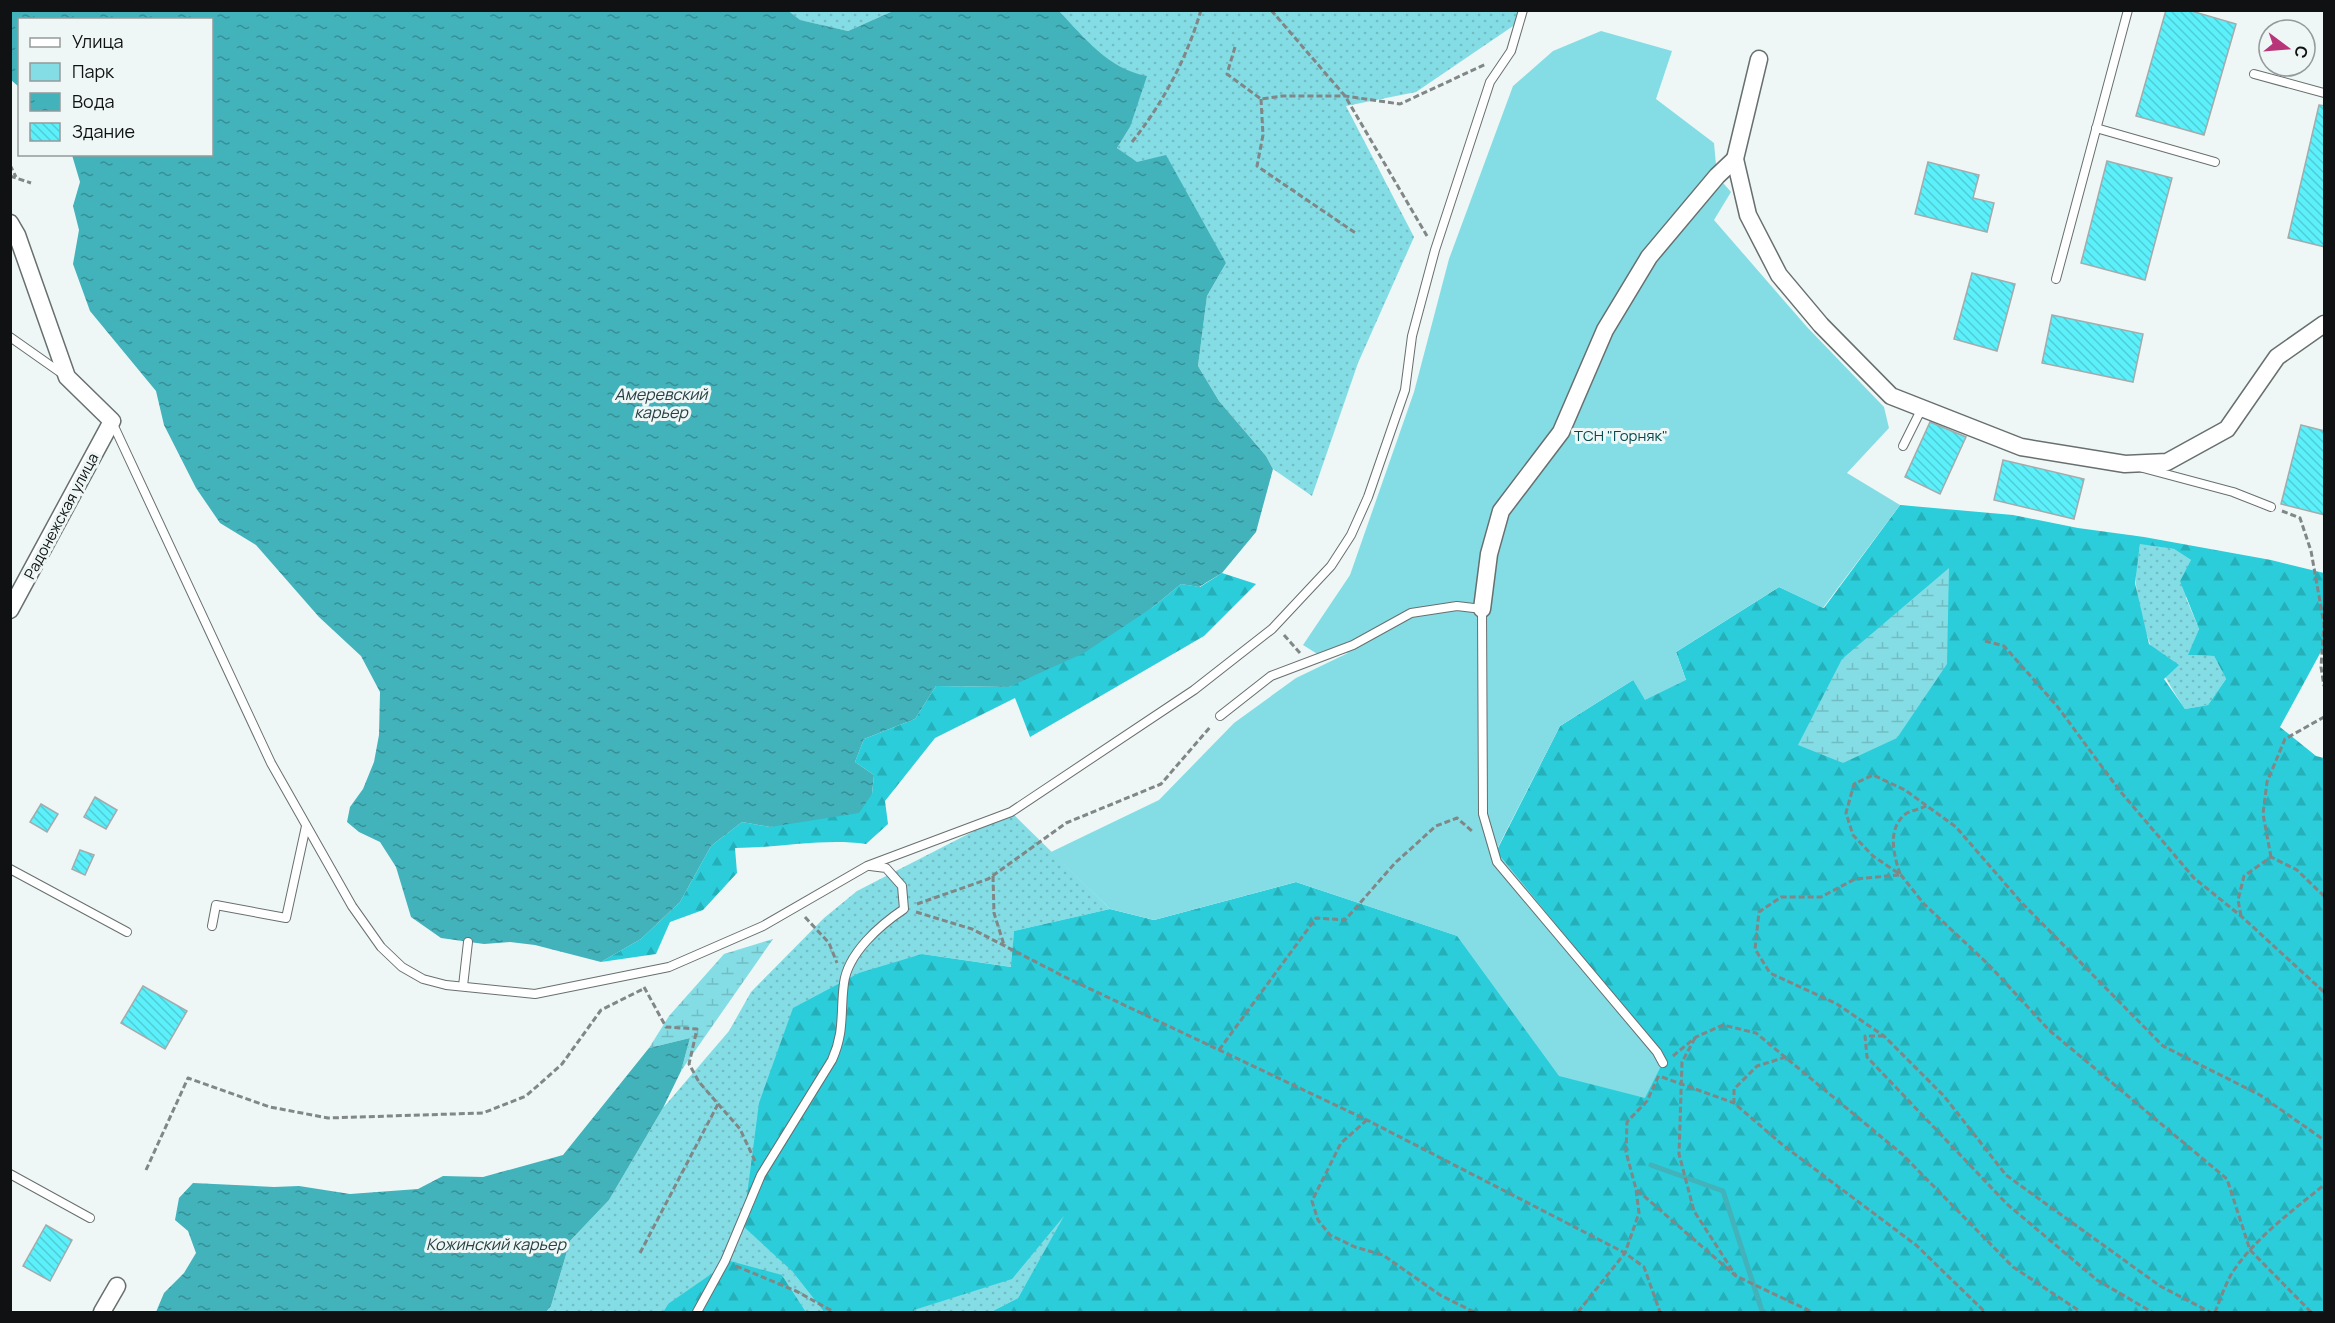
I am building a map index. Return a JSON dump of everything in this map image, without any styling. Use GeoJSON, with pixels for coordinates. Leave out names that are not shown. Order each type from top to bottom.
{"type":"FeatureCollection","features":[{"type":"Feature","properties":{"kind":"street"},"geometry":{"type":"LineString","coordinates":[[1760,59],[1735,159],[1748,215],[1779,275],[1821,325],[1891,396],[2021,447],[2125,464],[2167,462],[2227,429],[2277,357],[2325,324]]}},
{"type":"Feature","properties":{"kind":"street"},"geometry":{"type":"LineString","coordinates":[[1482,609],[1489,554],[1501,511],[1561,432],[1605,330],[1649,257],[1717,176],[1735,159]]}},
{"type":"Feature","properties":{"kind":"street"},"geometry":{"type":"LineString","coordinates":[[10,223],[17,235],[67,377],[112,421]]}},
{"type":"Feature","properties":{"kind":"street","name":"Радонежская улица"},"geometry":{"type":"LineString","coordinates":[[10,610],[112,421]]}},
{"type":"Feature","properties":{"kind":"street"},"geometry":{"type":"LineString","coordinates":[[102,1312],[117,1286]]}},
{"type":"Feature","properties":{"kind":"lane"},"geometry":{"type":"LineString","coordinates":[[112,421],[271,763],[352,906],[381,947],[402,967],[423,979],[535,994],[669,967],[763,926],[867,866],[1011,812],[1194,690],[1272,629],[1331,566],[1351,535],[1368,497],[1405,390],[1412,336],[1435,250],[1490,82],[1512,51],[1523,10]]}},
{"type":"Feature","properties":{"kind":"lane"},"geometry":{"type":"LineString","coordinates":[[2056,279],[2128,10]]}},
{"type":"Feature","properties":{"kind":"lane"},"geometry":{"type":"LineString","coordinates":[[2254,74],[2325,93]]}},
{"type":"Feature","properties":{"kind":"lane"},"geometry":{"type":"LineString","coordinates":[[2096,128],[2215,162]]}},
{"type":"Feature","properties":{"kind":"lane"},"geometry":{"type":"LineString","coordinates":[[10,337],[67,377]]}},
{"type":"Feature","properties":{"kind":"lane"},"geometry":{"type":"LineString","coordinates":[[1902,446],[1922,408]]}},
{"type":"Feature","properties":{"kind":"lane"},"geometry":{"type":"LineString","coordinates":[[2125,464],[2233,492],[2271,507]]}},
{"type":"Feature","properties":{"kind":"lane"},"geometry":{"type":"LineString","coordinates":[[1220,717],[1271,676],[1353,645],[1411,613],[1457,606],[1482,609],[1483,814],[1497,862],[1658,1052],[1663,1064]]}},
{"type":"Feature","properties":{"kind":"lane"},"geometry":{"type":"LineString","coordinates":[[212,926],[216,905],[286,918],[306,826]]}},
{"type":"Feature","properties":{"kind":"lane"},"geometry":{"type":"LineString","coordinates":[[697,1312],[725,1262],[761,1175],[832,1060],[840,1041],[844,981],[855,955],[891,918],[904,909],[902,886],[886,868],[867,866]]}},
{"type":"Feature","properties":{"kind":"lane"},"geometry":{"type":"LineString","coordinates":[[10,869],[127,932]]}},
{"type":"Feature","properties":{"kind":"lane"},"geometry":{"type":"LineString","coordinates":[[463,986],[468,942]]}},
{"type":"Feature","properties":{"kind":"lane"},"geometry":{"type":"LineString","coordinates":[[10,1174],[90,1218]]}},
{"type":"Feature","properties":{"kind":"path"},"geometry":{"type":"LineString","coordinates":[[1132,142],[1166,92],[1192,40],[1201,10]]}},
{"type":"Feature","properties":{"kind":"path"},"geometry":{"type":"LineString","coordinates":[[1271,10],[1345,96],[1435,250]]}},
{"type":"Feature","properties":{"kind":"path"},"geometry":{"type":"LineString","coordinates":[[1235,47],[1227,74],[1261,99],[1282,96],[1345,96],[1400,104],[1512,51]]}},
{"type":"Feature","properties":{"kind":"path"},"geometry":{"type":"LineString","coordinates":[[1261,99],[1263,135],[1257,166],[1357,234]]}},
{"type":"Feature","properties":{"kind":"path"},"geometry":{"type":"LineString","coordinates":[[10,165],[16,177]]}},
{"type":"Feature","properties":{"kind":"path"},"geometry":{"type":"LineString","coordinates":[[10,176],[31,183]]}},
{"type":"Feature","properties":{"kind":"path"},"geometry":{"type":"LineString","coordinates":[[2271,507],[2300,518],[2311,551],[2324,624],[2321,667],[2325,686]]}},
{"type":"Feature","properties":{"kind":"path"},"geometry":{"type":"LineString","coordinates":[[1282,633],[1299,652]]}},
{"type":"Feature","properties":{"kind":"path"},"geometry":{"type":"LineString","coordinates":[[1985,641],[2004,646],[2057,706],[2120,791],[2194,878],[2241,916],[2325,992]]}},
{"type":"Feature","properties":{"kind":"path"},"geometry":{"type":"LineString","coordinates":[[904,909],[993,876],[1066,823],[1161,784],[1220,717]]}},
{"type":"Feature","properties":{"kind":"path"},"geometry":{"type":"LineString","coordinates":[[2271,857],[2263,814],[2267,782],[2285,739],[2325,717]]}},
{"type":"Feature","properties":{"kind":"path"},"geometry":{"type":"LineString","coordinates":[[2312,1312],[2250,1250],[2227,1179],[2049,1030],[1988,964],[1924,904],[1901,875],[1873,856],[1853,836],[1846,813],[1854,784],[1873,775],[1905,790],[1956,827],[2021,902],[2163,1046],[2260,1095],[2325,1140]]}},
{"type":"Feature","properties":{"kind":"path"},"geometry":{"type":"LineString","coordinates":[[1901,875],[1893,852],[1895,829],[1905,814],[1927,806]]}},
{"type":"Feature","properties":{"kind":"path"},"geometry":{"type":"LineString","coordinates":[[1219,1050],[1316,918],[1345,920],[1396,862],[1436,826],[1456,818],[1493,848]]}},
{"type":"Feature","properties":{"kind":"path"},"geometry":{"type":"LineString","coordinates":[[2241,916],[2238,900],[2244,876],[2271,857]]}},
{"type":"Feature","properties":{"kind":"path"},"geometry":{"type":"LineString","coordinates":[[2271,857],[2297,870],[2325,896]]}},
{"type":"Feature","properties":{"kind":"path"},"geometry":{"type":"LineString","coordinates":[[1901,875],[1855,879],[1821,897],[1781,897],[1759,912],[1755,949],[1770,973],[1837,1004],[1884,1036],[1944,1096],[2006,1175],[2160,1286],[2210,1312]]}},
{"type":"Feature","properties":{"kind":"path"},"geometry":{"type":"LineString","coordinates":[[993,876],[994,913],[1005,945]]}},
{"type":"Feature","properties":{"kind":"path"},"geometry":{"type":"LineString","coordinates":[[796,907],[829,943],[844,981]]}},
{"type":"Feature","properties":{"kind":"path"},"geometry":{"type":"LineString","coordinates":[[904,909],[972,929],[1367,1120],[1625,1253],[1644,1267],[1660,1312]]}},
{"type":"Feature","properties":{"kind":"path"},"geometry":{"type":"LineString","coordinates":[[637,975],[666,1027],[697,1029],[689,1064],[699,1082],[740,1129],[761,1175]]}},
{"type":"Feature","properties":{"kind":"path"},"geometry":{"type":"LineString","coordinates":[[146,1170],[188,1078],[270,1107],[328,1119],[483,1113],[526,1096],[562,1064],[601,1011],[645,988]]}},
{"type":"Feature","properties":{"kind":"path"},"geometry":{"type":"LineString","coordinates":[[1578,1312],[1625,1253],[1639,1213],[1636,1189],[1626,1152],[1627,1122],[1647,1101],[1663,1064],[1696,1037],[1723,1025],[1756,1033],[1786,1057],[1902,1154],[2013,1267],[2081,1312]]}},
{"type":"Feature","properties":{"kind":"path"},"geometry":{"type":"LineString","coordinates":[[1884,1036],[1865,1036],[1867,1057],[2007,1204],[2097,1280],[2152,1312]]}},
{"type":"Feature","properties":{"kind":"path"},"geometry":{"type":"LineString","coordinates":[[1696,1037],[1682,1062],[1679,1154],[1694,1211],[1736,1276]]}},
{"type":"Feature","properties":{"kind":"path"},"geometry":{"type":"LineString","coordinates":[[1734,1103],[1734,1089],[1758,1066],[1786,1057]]}},
{"type":"Feature","properties":{"kind":"path"},"geometry":{"type":"LineString","coordinates":[[1659,1075],[1734,1103],[1784,1146],[1916,1245],[1985,1312]]}},
{"type":"Feature","properties":{"kind":"path"},"geometry":{"type":"LineString","coordinates":[[640,1253],[718,1104]]}},
{"type":"Feature","properties":{"kind":"path"},"geometry":{"type":"LineString","coordinates":[[1367,1120],[1341,1143],[1312,1201],[1318,1220],[1330,1235],[1383,1255],[1440,1295],[1473,1312]]}},
{"type":"Feature","properties":{"kind":"path"},"geometry":{"type":"LineString","coordinates":[[2215,1312],[2231,1275],[2250,1250],[2325,1185]]}},
{"type":"Feature","properties":{"kind":"path"},"geometry":{"type":"LineString","coordinates":[[1636,1189],[1736,1276],[1812,1312]]}},
{"type":"Feature","properties":{"kind":"path"},"geometry":{"type":"LineString","coordinates":[[725,1262],[796,1291],[834,1312]]}},
{"type":"Feature","properties":{"kind":"green space"},"geometry":{"type":"Polygon","coordinates":[[[787,11],[893,11],[848,31],[799,20],[787,11]]]}},
{"type":"Feature","properties":{"kind":"green space"},"geometry":{"type":"Polygon","coordinates":[[[1059,11],[1517,11],[1519,22],[1416,92],[1346,106],[1414,237],[1358,363],[1312,496],[1273,469],[1266,456],[1219,401],[1198,366],[1207,296],[1226,263],[1137,163],[1117,148],[1130,127],[1129,73],[1098,53],[1059,11]]]}},
{"type":"Feature","properties":{"kind":"green space","name":"ТСН \"Горняк\""},"geometry":{"type":"Polygon","coordinates":[[[1601,31],[1672,51],[1656,99],[1714,143],[1717,176],[1731,192],[1714,220],[1807,327],[1884,407],[1889,428],[1847,473],[1900,505],[1823,608],[1779,587],[1676,652],[1686,680],[1645,700],[1633,680],[1560,726],[1496,851],[1659,1051],[1664,1060],[1645,1098],[1559,1076],[1457,936],[1296,882],[1154,920],[1110,909],[1051,852],[1159,800],[1234,723],[1296,678],[1348,653],[1319,655],[1303,645],[1350,575],[1414,392],[1449,259],[1513,86],[1553,51],[1601,31]]]}},
{"type":"Feature","properties":{"kind":"green space"},"geometry":{"type":"Polygon","coordinates":[[[1900,505],[2013,515],[2271,560],[2324,573],[2324,646],[2280,727],[2316,756],[2324,758],[2324,1312],[991,1312],[1018,1298],[1064,1216],[1012,1279],[914,1310],[914,1312],[824,1312],[792,1271],[743,1226],[759,1103],[793,1008],[859,973],[922,954],[1011,967],[1014,931],[1110,909],[1154,920],[1296,882],[1458,936],[1559,1075],[1659,1051],[1496,852],[1560,726],[1633,680],[1686,680],[1676,652],[1779,587],[1824,608],[1900,505]],[[2140,544],[2135,583],[2149,644],[2179,665],[2164,679],[2185,709],[2208,705],[2226,679],[2214,656],[2188,655],[2199,629],[2180,581],[2191,560],[2174,549],[2140,544]]]}},
{"type":"Feature","properties":{"kind":"green space"},"geometry":{"type":"Polygon","coordinates":[[[2140,543],[2174,549],[2191,560],[2186,598],[2199,629],[2189,655],[2214,656],[2226,679],[2208,705],[2185,709],[2159,665],[2138,603],[2136,569],[2140,543]]]}},
{"type":"Feature","properties":{"kind":"green space"},"geometry":{"type":"Polygon","coordinates":[[[1949,568],[1947,664],[1897,738],[1843,763],[1798,745],[1842,659],[1949,568]]]}},
{"type":"Feature","properties":{"kind":"green space"},"geometry":{"type":"Polygon","coordinates":[[[1222,573],[1256,584],[1204,636],[1030,737],[1015,698],[935,738],[885,801],[888,824],[866,844],[833,842],[735,848],[737,873],[703,910],[670,922],[656,954],[601,962],[641,939],[680,902],[711,846],[742,822],[770,827],[872,794],[874,775],[855,762],[864,739],[915,719],[936,686],[1009,687],[1153,607],[1181,584],[1200,587],[1222,573]]]}},
{"type":"Feature","properties":{"kind":"green space"},"geometry":{"type":"Polygon","coordinates":[[[1011,812],[1110,909],[1014,931],[1012,967],[922,954],[792,1271],[824,1312],[806,1312],[782,1275],[668,1304],[663,1312],[546,1312],[551,1306],[570,1241],[609,1200],[663,1108],[729,1031],[751,992],[824,918],[857,891],[1011,812]]]}},
{"type":"Feature","properties":{"kind":"green space"},"geometry":{"type":"Polygon","coordinates":[[[773,939],[681,1071],[690,1038],[649,1048],[669,1016],[724,954],[773,939]]]}},
{"type":"Feature","properties":{"kind":"green space"},"geometry":{"type":"Polygon","coordinates":[[[1067,1212],[1018,1298],[991,1312],[914,1312],[914,1310],[1067,1212]]]}},
{"type":"Feature","properties":{"kind":"green space"},"geometry":{"type":"Polygon","coordinates":[[[730,1261],[782,1275],[806,1312],[663,1312],[668,1304],[730,1261]]]}},
{"type":"Feature","properties":{"kind":"water","name":"Амеревский карьер"},"geometry":{"type":"Polygon","coordinates":[[[787,10],[800,20],[848,31],[893,11],[1059,11],[1098,51],[1120,67],[1147,76],[1130,127],[1117,148],[1137,162],[1166,155],[1226,263],[1207,296],[1198,366],[1219,401],[1266,456],[1273,469],[1256,532],[1222,573],[1199,587],[1181,584],[1153,607],[1084,653],[1009,687],[936,686],[915,719],[864,739],[855,762],[874,775],[872,794],[859,813],[770,827],[742,822],[711,846],[680,902],[641,939],[601,962],[535,945],[510,942],[484,944],[441,938],[411,917],[396,867],[380,842],[359,832],[347,822],[350,807],[363,789],[374,762],[379,735],[380,692],[361,656],[319,617],[256,545],[220,523],[196,488],[164,425],[156,391],[90,311],[73,264],[79,230],[73,206],[80,182],[72,156],[213,156],[213,18],[18,18],[18,86],[11,80],[11,11],[787,10]]]}},
{"type":"Feature","properties":{"kind":"water","name":"Кожинский карьер"},"geometry":{"type":"Polygon","coordinates":[[[690,1038],[681,1071],[663,1108],[609,1200],[570,1241],[551,1306],[546,1312],[156,1312],[164,1293],[184,1273],[196,1253],[188,1231],[175,1220],[179,1198],[193,1183],[299,1186],[350,1194],[418,1189],[443,1176],[483,1177],[563,1155],[649,1048],[690,1038]]]}},
{"type":"Feature","properties":{"kind":"building"},"geometry":{"type":"Polygon","coordinates":[[[2166,10],[2188,10],[2236,24],[2204,135],[2136,116],[2166,10]]]}},
{"type":"Feature","properties":{"kind":"building"},"geometry":{"type":"Polygon","coordinates":[[[2319,105],[2325,106],[2325,247],[2288,238],[2319,105]]]}},
{"type":"Feature","properties":{"kind":"building"},"geometry":{"type":"Polygon","coordinates":[[[2107,161],[2172,178],[2145,280],[2081,263],[2107,161]]]}},
{"type":"Feature","properties":{"kind":"building"},"geometry":{"type":"Polygon","coordinates":[[[1928,162],[1979,175],[1973,198],[1994,203],[1987,232],[1915,214],[1928,162]]]}},
{"type":"Feature","properties":{"kind":"building"},"geometry":{"type":"Polygon","coordinates":[[[1972,273],[2015,284],[1997,351],[1954,339],[1972,273]]]}},
{"type":"Feature","properties":{"kind":"building"},"geometry":{"type":"Polygon","coordinates":[[[2052,315],[2143,334],[2133,382],[2042,363],[2052,315]]]}},
{"type":"Feature","properties":{"kind":"building"},"geometry":{"type":"Polygon","coordinates":[[[1930,422],[1966,437],[1940,494],[1905,477],[1930,422]]]}},
{"type":"Feature","properties":{"kind":"building"},"geometry":{"type":"Polygon","coordinates":[[[2301,425],[2325,431],[2325,515],[2281,504],[2301,425]]]}},
{"type":"Feature","properties":{"kind":"building"},"geometry":{"type":"Polygon","coordinates":[[[2003,460],[2084,479],[2074,519],[1994,500],[2003,460]]]}},
{"type":"Feature","properties":{"kind":"building"},"geometry":{"type":"Polygon","coordinates":[[[95,797],[117,810],[106,829],[84,817],[95,797]]]}},
{"type":"Feature","properties":{"kind":"building"},"geometry":{"type":"Polygon","coordinates":[[[41,804],[58,814],[47,832],[30,822],[41,804]]]}},
{"type":"Feature","properties":{"kind":"building"},"geometry":{"type":"Polygon","coordinates":[[[80,850],[94,855],[85,875],[72,869],[80,850]]]}},
{"type":"Feature","properties":{"kind":"building"},"geometry":{"type":"Polygon","coordinates":[[[143,986],[187,1011],[165,1049],[121,1023],[143,986]]]}},
{"type":"Feature","properties":{"kind":"building"},"geometry":{"type":"Polygon","coordinates":[[[46,1225],[72,1240],[50,1281],[23,1266],[46,1225]]]}},
{"type":"Feature","properties":{"kind":"waterway"},"geometry":{"type":"LineString","coordinates":[[1651,1165],[1723,1191],[1764,1312]]}}]}
